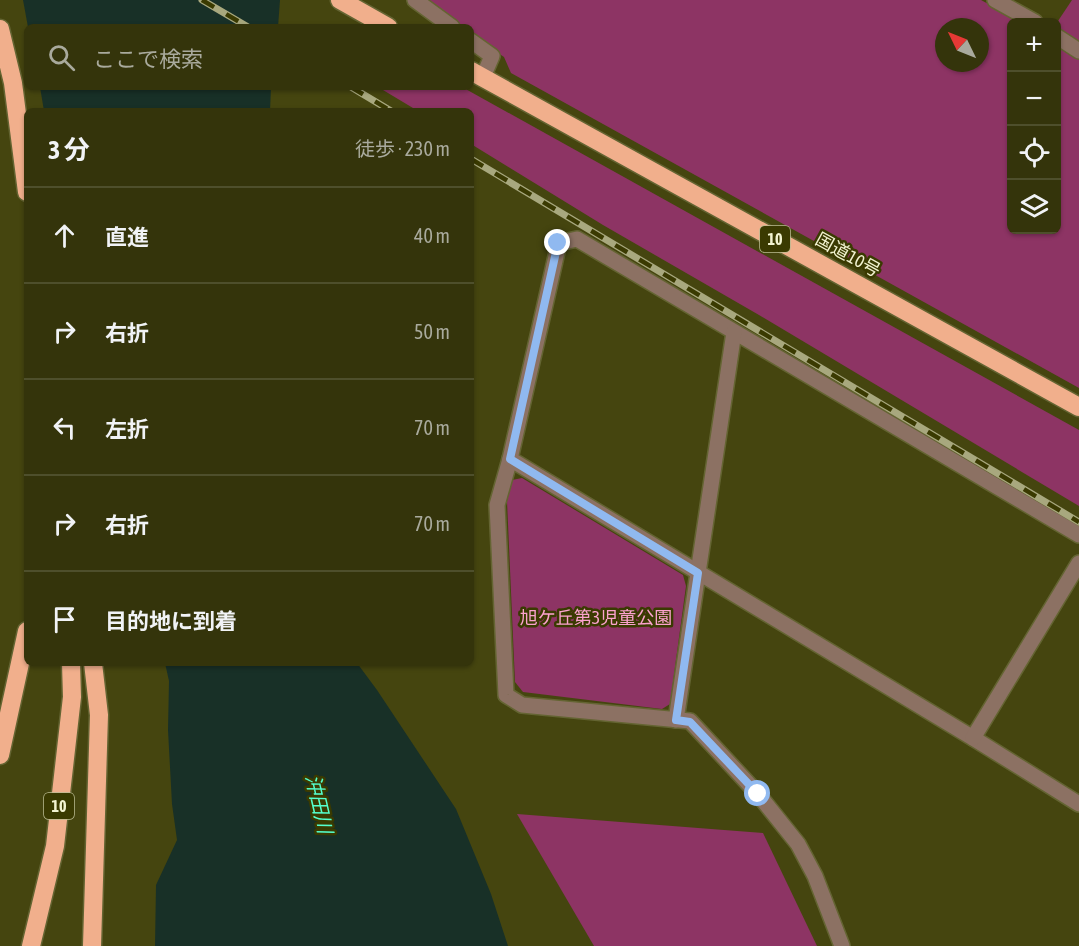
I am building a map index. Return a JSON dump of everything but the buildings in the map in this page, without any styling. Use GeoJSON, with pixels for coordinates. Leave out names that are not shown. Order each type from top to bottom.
{"type":"FeatureCollection","features":[{"type":"Feature","properties":{"kind":"highway"},"geometry":{"type":"LineString","coordinates":[[340,0],[383,24]]}},
{"type":"Feature","properties":{"kind":"highway"},"geometry":{"type":"LineString","coordinates":[[0,29],[13,83],[24,169]]}},
{"type":"Feature","properties":{"kind":"highway","name":"国道10号"},"geometry":{"type":"LineString","coordinates":[[477,74],[1079,407]]}},
{"type":"Feature","properties":{"kind":"highway"},"geometry":{"type":"LineString","coordinates":[[0,755],[24,645]]}},
{"type":"Feature","properties":{"kind":"highway","name":"10"},"geometry":{"type":"LineString","coordinates":[[31,946],[55,846],[72,697],[71,666]]}},
{"type":"Feature","properties":{"kind":"highway"},"geometry":{"type":"LineString","coordinates":[[92,946],[99,715],[93,666]]}},
{"type":"Feature","properties":{"kind":"street"},"geometry":{"type":"LineString","coordinates":[[415,0],[448,24]]}},
{"type":"Feature","properties":{"kind":"street"},"geometry":{"type":"LineString","coordinates":[[995,0],[1028,18]]}},
{"type":"Feature","properties":{"kind":"street"},"geometry":{"type":"LineString","coordinates":[[1061,39],[1079,51]]}},
{"type":"Feature","properties":{"kind":"street"},"geometry":{"type":"LineString","coordinates":[[474,43],[492,56],[477,74]]}},
{"type":"Feature","properties":{"kind":"street"},"geometry":{"type":"LineString","coordinates":[[842,946],[815,876],[798,844],[758,794],[690,722],[522,705],[506,694],[497,505],[510,459],[558,243],[577,239],[1079,535]]}},
{"type":"Feature","properties":{"kind":"street"},"geometry":{"type":"LineString","coordinates":[[676,720],[734,332]]}},
{"type":"Feature","properties":{"kind":"street"},"geometry":{"type":"LineString","coordinates":[[510,459],[1079,804]]}},
{"type":"Feature","properties":{"kind":"street"},"geometry":{"type":"LineString","coordinates":[[973,738],[1079,563]]}},
{"type":"Feature","properties":{"kind":"green space"},"geometry":{"type":"Polygon","coordinates":[[[420,0],[981,0],[1014,18],[1007,18],[1007,234],[1061,234],[1061,47],[1079,59],[1079,388],[511,73],[504,57],[474,37],[474,24],[456,24],[420,0]]]}},
{"type":"Feature","properties":{"kind":"green space"},"geometry":{"type":"Polygon","coordinates":[[[1072,0],[1079,0],[1079,43],[1061,31],[1060,18],[1072,0]]]}},
{"type":"Feature","properties":{"kind":"green space"},"geometry":{"type":"Polygon","coordinates":[[[383,90],[467,90],[1079,430],[1079,506],[759,315],[603,225],[474,146],[474,108],[413,108],[383,90]]]}},
{"type":"Feature","properties":{"kind":"green space","name":"旭ケ丘第3児童公園"},"geometry":{"type":"Polygon","coordinates":[[[522,478],[683,575],[686,586],[670,704],[662,709],[523,692],[515,682],[507,501],[512,480],[522,478]]]}},
{"type":"Feature","properties":{"kind":"green space"},"geometry":{"type":"Polygon","coordinates":[[[517,814],[763,833],[817,946],[594,946],[517,814]]]}},
{"type":"Feature","properties":{"kind":"water"},"geometry":{"type":"Polygon","coordinates":[[[23,0],[280,0],[278,24],[27,24],[23,0]]]}},
{"type":"Feature","properties":{"kind":"water"},"geometry":{"type":"Polygon","coordinates":[[[40,90],[271,90],[270,108],[44,108],[40,90]]]}},
{"type":"Feature","properties":{"kind":"water","name":"沖田川"},"geometry":{"type":"Polygon","coordinates":[[[166,666],[359,666],[456,809],[491,894],[508,946],[155,946],[156,885],[177,840],[172,804],[168,730],[169,681],[166,666]]]}},
{"type":"Feature","properties":{"kind":"railway"},"geometry":{"type":"LineString","coordinates":[[202,0],[243,24]]}},
{"type":"Feature","properties":{"kind":"railway"},"geometry":{"type":"LineString","coordinates":[[356,90],[386,108]]}},
{"type":"Feature","properties":{"kind":"railway"},"geometry":{"type":"LineString","coordinates":[[474,161],[1079,522]]}},
{"type":"Feature","properties":{"kind":"route"},"geometry":{"type":"LineString","coordinates":[[558,243],[510,459],[698,573],[676,720],[690,722],[758,794]]}}]}
